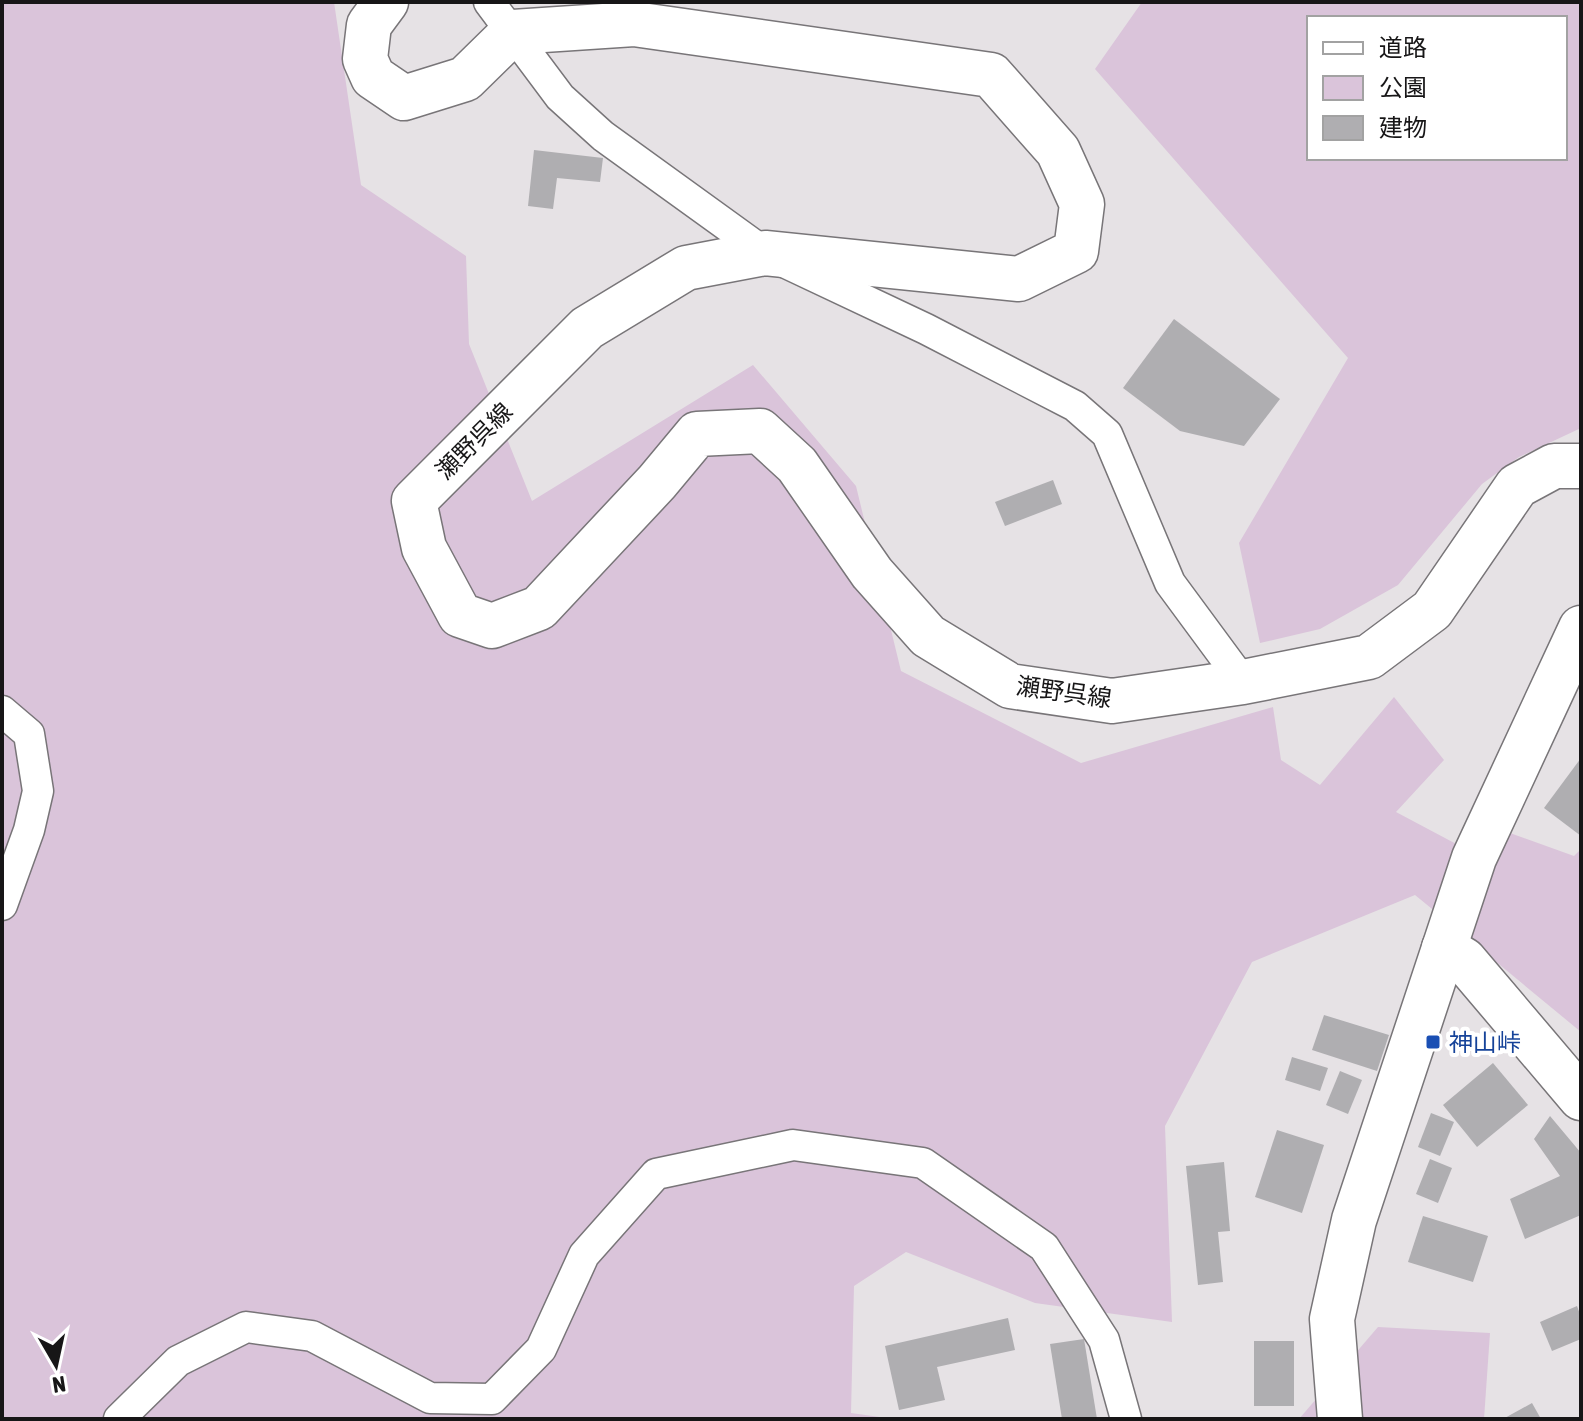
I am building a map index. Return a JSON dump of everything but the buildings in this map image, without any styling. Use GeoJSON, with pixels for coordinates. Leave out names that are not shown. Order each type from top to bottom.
{"type":"FeatureCollection","features":[{"type":"Feature","properties":{"kind":"main road"},"geometry":{"type":"LineString","coordinates":[[386,2],[369,25],[365,59],[373,77],[404,98],[465,79],[501,17]]}},
{"type":"Feature","properties":{"kind":"main road","name":"瀬野呉線"},"geometry":{"type":"LineString","coordinates":[[501,17],[634,24],[991,75],[1058,151],[1082,204],[1076,251],[1019,279],[765,253],[686,268],[587,328],[414,501],[424,548],[460,615],[492,626],[539,608],[657,482],[697,434],[760,431],[797,465],[872,573],[928,636],[1010,686],[1112,701],[1243,682],[1369,657],[1432,610],[1517,486],[1554,466],[1581,466]]}},
{"type":"Feature","properties":{"kind":"main road"},"geometry":{"type":"LineString","coordinates":[[1340,1419],[1332,1319],[1354,1220],[1474,858],[1581,628]]}},
{"type":"Feature","properties":{"kind":"main road"},"geometry":{"type":"LineString","coordinates":[[1444,948],[1464,960],[1581,1098]]}},
{"type":"Feature","properties":{"kind":"street"},"geometry":{"type":"LineString","coordinates":[[501,17],[560,97],[603,136],[765,253],[926,329],[1035,385],[1075,406],[1097,425],[1107,434],[1170,583],[1243,682]]}},
{"type":"Feature","properties":{"kind":"street"},"geometry":{"type":"LineString","coordinates":[[2,711],[29,734],[38,791],[29,830],[2,905]]}},
{"type":"Feature","properties":{"kind":"street"},"geometry":{"type":"LineString","coordinates":[[119,1419],[178,1361],[246,1327],[312,1336],[430,1398],[492,1399],[541,1349],[584,1255],[656,1174],[793,1145],[923,1163],[1044,1247],[1104,1340],[1126,1419]]}},
{"type":"Feature","properties":{"kind":"green space"},"geometry":{"type":"Polygon","coordinates":[[[2,2],[334,2],[361,185],[466,256],[469,344],[532,501],[753,365],[856,486],[901,671],[1081,763],[1273,707],[1281,760],[1320,785],[1394,697],[1444,760],[1396,812],[1460,846],[1437,913],[1415,895],[1252,962],[1165,1126],[1172,1322],[1035,1303],[906,1252],[854,1286],[851,1413],[894,1419],[2,1419],[2,2]]]}},
{"type":"Feature","properties":{"kind":"green space"},"geometry":{"type":"Polygon","coordinates":[[[1142,2],[1581,2],[1581,428],[1519,457],[1482,484],[1398,585],[1320,629],[1260,643],[1239,543],[1348,358],[1095,69],[1142,2]]]}},
{"type":"Feature","properties":{"kind":"green space"},"geometry":{"type":"Polygon","coordinates":[[[1507,832],[1574,856],[1581,849],[1581,1032],[1466,937],[1507,832]]]}},
{"type":"Feature","properties":{"kind":"green space"},"geometry":{"type":"Polygon","coordinates":[[[1378,1327],[1490,1333],[1484,1419],[1299,1419],[1378,1327]]]}},
{"type":"Feature","properties":{"kind":"place","name":"神山峠"},"geometry":{"type":"Point","coordinates":[1433,1042]}}]}
